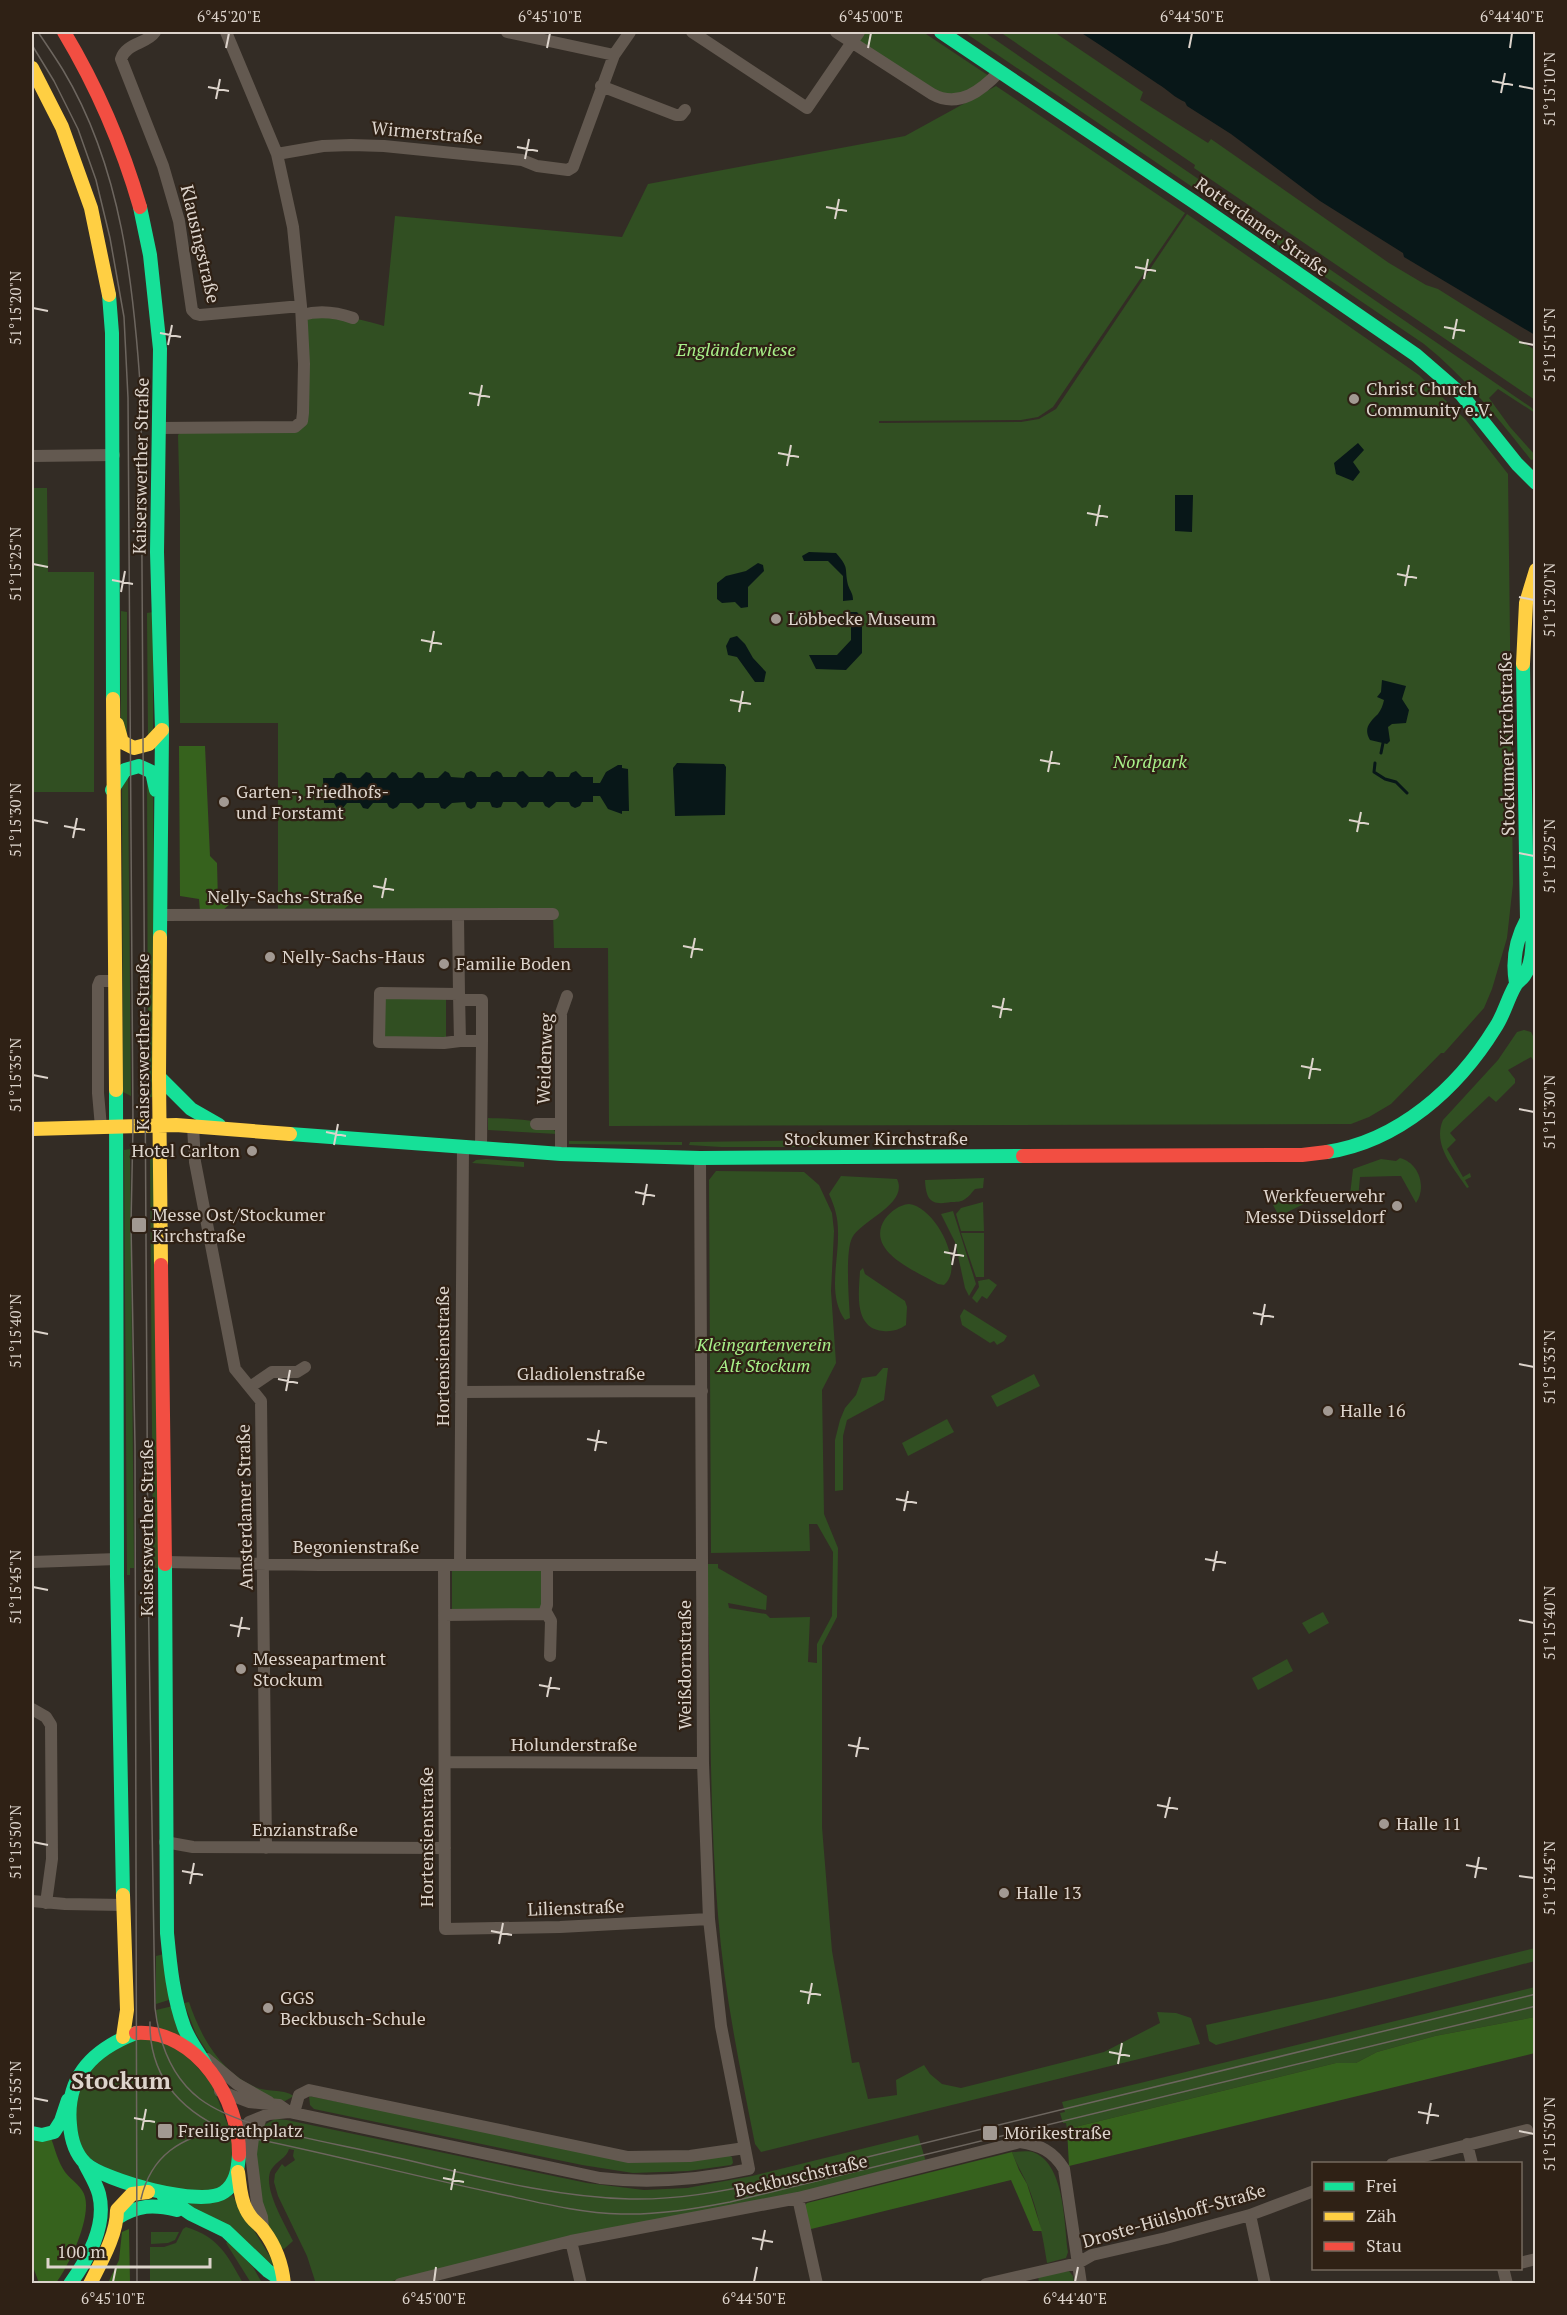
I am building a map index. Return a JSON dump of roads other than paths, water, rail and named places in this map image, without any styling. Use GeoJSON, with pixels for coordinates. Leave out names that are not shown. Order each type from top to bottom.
{"type":"FeatureCollection","features":[{"type":"Feature","properties":{"kind":"main road","name":"Kaiserswerther Straße"},"geometry":{"type":"LineString","coordinates":[[64,32],[85,68],[108,116],[130,173],[142,214],[150,255],[160,339],[157,552],[162,730],[159,1077],[165,1562],[165,1842],[170,1966],[185,2028],[204,2064]]}},
{"type":"Feature","properties":{"kind":"main road","name":"Rotterdamer Straße"},"geometry":{"type":"LineString","coordinates":[[941,32],[1416,355],[1461,394],[1517,464],[1536,483]]}},
{"type":"Feature","properties":{"kind":"main road","name":"Kaiserswerther Straße"},"geometry":{"type":"LineString","coordinates":[[32,68],[62,127],[91,208],[102,254],[112,333],[114,455],[112,790],[116,1126],[117,1559],[127,2010],[123,2037]]}},
{"type":"Feature","properties":{"kind":"main road","name":"Stockumer Kirchstraße"},"geometry":{"type":"LineString","coordinates":[[32,1129],[190,1126],[481,1149],[700,1158],[1302,1155],[1340,1150],[1376,1137],[1403,1123],[1451,1085],[1486,1044],[1502,1017],[1516,983],[1524,976],[1533,935],[1532,927],[1527,919],[1523,640],[1526,603],[1536,570]]}},
{"type":"Feature","properties":{"kind":"main road"},"geometry":{"type":"LineString","coordinates":[[112,713],[117,721],[119,739],[130,747],[150,745],[162,730]]}},
{"type":"Feature","properties":{"kind":"main road"},"geometry":{"type":"LineString","coordinates":[[112,790],[125,769],[137,766],[149,769],[153,773],[155,789],[161,795]]}},
{"type":"Feature","properties":{"kind":"main road"},"geometry":{"type":"LineString","coordinates":[[159,1077],[191,1109],[224,1128]]}},
{"type":"Feature","properties":{"kind":"main road"},"geometry":{"type":"LineString","coordinates":[[190,1126],[194,1121],[207,1119]]}},
{"type":"Feature","properties":{"kind":"main road"},"geometry":{"type":"LineString","coordinates":[[32,2133],[42,2135],[54,2132],[61,2121],[80,2071],[90,2059],[123,2037],[141,2032],[164,2034],[174,2039],[204,2064],[220,2091],[237,2135],[240,2156],[235,2183],[229,2191],[218,2195],[199,2196],[157,2192],[132,2194],[117,2210],[117,2218],[100,2266],[90,2283]]}},
{"type":"Feature","properties":{"kind":"main road"},"geometry":{"type":"LineString","coordinates":[[68,2100],[72,2139],[99,2194],[100,2212],[91,2246],[70,2283]]}},
{"type":"Feature","properties":{"kind":"main road"},"geometry":{"type":"LineString","coordinates":[[85,2163],[111,2178],[157,2192],[179,2204],[185,2211]]}},
{"type":"Feature","properties":{"kind":"main road"},"geometry":{"type":"LineString","coordinates":[[238,2172],[244,2208],[254,2222],[263,2229],[282,2264],[283,2282]]}},
{"type":"Feature","properties":{"kind":"main road"},"geometry":{"type":"LineString","coordinates":[[117,2218],[132,2208],[146,2204],[185,2211],[232,2235],[246,2247],[267,2272],[283,2282]]}},
{"type":"Feature","properties":{"kind":"street","name":"Klausingstraße"},"geometry":{"type":"LineString","coordinates":[[155,32],[152,36],[126,50],[121,59],[163,166],[178,221],[192,310],[200,315],[301,310]]}},
{"type":"Feature","properties":{"kind":"street"},"geometry":{"type":"LineString","coordinates":[[159,428],[295,427],[299,425],[303,413],[304,364],[293,227],[277,154],[226,32]]}},
{"type":"Feature","properties":{"kind":"street"},"geometry":{"type":"LineString","coordinates":[[507,32],[614,55]]}},
{"type":"Feature","properties":{"kind":"street"},"geometry":{"type":"LineString","coordinates":[[630,32],[614,55],[601,86],[676,115],[681,115],[685,110]]}},
{"type":"Feature","properties":{"kind":"street"},"geometry":{"type":"LineString","coordinates":[[692,32],[807,108],[855,37]]}},
{"type":"Feature","properties":{"kind":"street"},"geometry":{"type":"LineString","coordinates":[[836,32],[855,37],[932,94],[944,99],[964,99],[1000,71]]}},
{"type":"Feature","properties":{"kind":"street","name":"Wirmerstraße"},"geometry":{"type":"LineString","coordinates":[[277,154],[323,146],[384,146],[522,160],[537,166],[562,170],[573,167],[601,86]]}},
{"type":"Feature","properties":{"kind":"street"},"geometry":{"type":"LineString","coordinates":[[301,310],[332,312],[353,318]]}},
{"type":"Feature","properties":{"kind":"street"},"geometry":{"type":"LineString","coordinates":[[32,456],[114,455]]}},
{"type":"Feature","properties":{"kind":"street","name":"Nelly-Sachs-Straße"},"geometry":{"type":"LineString","coordinates":[[161,915],[553,914]]}},
{"type":"Feature","properties":{"kind":"street"},"geometry":{"type":"LineString","coordinates":[[459,916],[460,1041]]}},
{"type":"Feature","properties":{"kind":"street","name":"Kaiserswerther Straße"},"geometry":{"type":"LineString","coordinates":[[102,1127],[98,1094],[98,986],[100,981],[113,981]]}},
{"type":"Feature","properties":{"kind":"street"},"geometry":{"type":"LineString","coordinates":[[481,1149],[482,1041],[482,1000],[380,993],[380,1042],[482,1041]]}},
{"type":"Feature","properties":{"kind":"street","name":"Weidenweg"},"geometry":{"type":"LineString","coordinates":[[561,1154],[561,1013],[567,996]]}},
{"type":"Feature","properties":{"kind":"street","name":"Weidenweg"},"geometry":{"type":"LineString","coordinates":[[536,1124],[561,1125]]}},
{"type":"Feature","properties":{"kind":"street","name":"Amsterdamer Straße"},"geometry":{"type":"LineString","coordinates":[[190,1126],[236,1369],[261,1401],[266,1848]]}},
{"type":"Feature","properties":{"kind":"street","name":"Hortensienstraße"},"geometry":{"type":"LineString","coordinates":[[460,1565],[463,1147]]}},
{"type":"Feature","properties":{"kind":"street","name":"Weißdornstraße"},"geometry":{"type":"LineString","coordinates":[[700,1158],[703,1763],[709,1919],[722,2026],[749,2169]]}},
{"type":"Feature","properties":{"kind":"street"},"geometry":{"type":"LineString","coordinates":[[250,1387],[272,1372],[297,1371],[305,1367]]}},
{"type":"Feature","properties":{"kind":"street","name":"Gladiolenstraße"},"geometry":{"type":"LineString","coordinates":[[461,1392],[702,1391]]}},
{"type":"Feature","properties":{"kind":"street"},"geometry":{"type":"LineString","coordinates":[[32,1562],[117,1559]]}},
{"type":"Feature","properties":{"kind":"street","name":"Begonienstraße"},"geometry":{"type":"LineString","coordinates":[[165,1562],[702,1565]]}},
{"type":"Feature","properties":{"kind":"street","name":"Hortensienstraße"},"geometry":{"type":"LineString","coordinates":[[444,1565],[445,1929]]}},
{"type":"Feature","properties":{"kind":"street"},"geometry":{"type":"LineString","coordinates":[[547,1565],[546,1612],[551,1621],[550,1656]]}},
{"type":"Feature","properties":{"kind":"street"},"geometry":{"type":"LineString","coordinates":[[444,1615],[538,1615],[546,1612]]}},
{"type":"Feature","properties":{"kind":"street"},"geometry":{"type":"LineString","coordinates":[[32,1709],[46,1717],[51,1725],[52,1859],[46,1903]]}},
{"type":"Feature","properties":{"kind":"street","name":"Holunderstraße"},"geometry":{"type":"LineString","coordinates":[[445,1762],[703,1763]]}},
{"type":"Feature","properties":{"kind":"street","name":"Enzianstraße"},"geometry":{"type":"LineString","coordinates":[[165,1842],[193,1847],[445,1848]]}},
{"type":"Feature","properties":{"kind":"street"},"geometry":{"type":"LineString","coordinates":[[32,1901],[123,1905]]}},
{"type":"Feature","properties":{"kind":"street","name":"Lilienstraße"},"geometry":{"type":"LineString","coordinates":[[445,1929],[560,1927],[709,1919]]}},
{"type":"Feature","properties":{"kind":"street","name":"Beckbuschstraße"},"geometry":{"type":"LineString","coordinates":[[197,2050],[237,2084],[270,2103]]}},
{"type":"Feature","properties":{"kind":"street"},"geometry":{"type":"LineString","coordinates":[[292,2112],[299,2095],[309,2090],[628,2157],[690,2156],[745,2148]]}},
{"type":"Feature","properties":{"kind":"street","name":"Beckbuschstraße"},"geometry":{"type":"LineString","coordinates":[[220,2091],[241,2100],[260,2104],[279,2104],[292,2112],[600,2178],[668,2182],[708,2178],[749,2169]]}},
{"type":"Feature","properties":{"kind":"street","name":"Beckbuschstraße"},"geometry":{"type":"LineString","coordinates":[[261,2118],[292,2112]]}},
{"type":"Feature","properties":{"kind":"street"},"geometry":{"type":"LineString","coordinates":[[240,2156],[245,2128],[253,2119],[261,2118],[253,2138],[251,2154],[257,2203],[263,2229]]}},
{"type":"Feature","properties":{"kind":"street"},"geometry":{"type":"LineString","coordinates":[[1396,2162],[1527,2130]]}},
{"type":"Feature","properties":{"kind":"street","name":"Beckbuschstraße"},"geometry":{"type":"LineString","coordinates":[[400,2283],[571,2241],[798,2198],[1020,2142],[1037,2144],[1052,2153],[1064,2169],[1078,2263]]}},
{"type":"Feature","properties":{"kind":"street"},"geometry":{"type":"LineString","coordinates":[[1467,2144],[1472,2162]]}},
{"type":"Feature","properties":{"kind":"street","name":"Droste-Hülshoff-Straße"},"geometry":{"type":"LineString","coordinates":[[986,2283],[1078,2263],[1092,2255],[1250,2215],[1312,2192]]}},
{"type":"Feature","properties":{"kind":"street"},"geometry":{"type":"LineString","coordinates":[[798,2198],[817,2283]]}},
{"type":"Feature","properties":{"kind":"street"},"geometry":{"type":"LineString","coordinates":[[1250,2215],[1265,2283]]}},
{"type":"Feature","properties":{"kind":"street"},"geometry":{"type":"LineString","coordinates":[[571,2241],[581,2283]]}},
{"type":"Feature","properties":{"kind":"street"},"geometry":{"type":"LineString","coordinates":[[1078,2263],[1081,2283]]}},
{"type":"Feature","properties":{"kind":"waterway"},"geometry":{"type":"LineString","coordinates":[[1381,753],[1383,743]]}},
{"type":"Feature","properties":{"kind":"waterway"},"geometry":{"type":"LineString","coordinates":[[1375,763],[1374,772],[1385,779],[1396,782],[1407,793]]}},
{"type":"Feature","properties":{"kind":"tram line"},"geometry":{"type":"LineString","coordinates":[[38,32],[63,70],[83,108],[112,188],[129,271],[141,398],[148,1577],[155,2008],[163,2046],[181,2080],[200,2099],[217,2109],[284,2133],[502,2182],[566,2194],[630,2199],[681,2197],[765,2182],[1536,1994]]}},
{"type":"Feature","properties":{"kind":"tram line"},"geometry":{"type":"LineString","coordinates":[[32,45],[54,81],[78,129],[96,180],[110,238],[124,317],[128,398],[133,1126],[131,1224],[135,1445],[137,2284]]}},
{"type":"Feature","properties":{"kind":"tram line"},"geometry":{"type":"LineString","coordinates":[[150,2022],[151,2043],[156,2061],[163,2078],[174,2093],[201,2117],[237,2135],[558,2206],[590,2212],[649,2214],[730,2202],[1536,2006]]}},
{"type":"Feature","properties":{"kind":"tram line"},"geometry":{"type":"LineString","coordinates":[[141,2199],[152,2171],[170,2150],[194,2137],[224,2129]]}},
{"type":"Feature","properties":{"kind":"place","name":"Christ Church Community e.V."},"geometry":{"type":"Point","coordinates":[1354,399]}},
{"type":"Feature","properties":{"kind":"place","name":"Löbbecke Museum"},"geometry":{"type":"Point","coordinates":[776,619]}},
{"type":"Feature","properties":{"kind":"place","name":"Garten-, Friedhofs- und Forstamt"},"geometry":{"type":"Point","coordinates":[224,802]}},
{"type":"Feature","properties":{"kind":"place","name":"Nelly-Sachs-Haus"},"geometry":{"type":"Point","coordinates":[270,957]}},
{"type":"Feature","properties":{"kind":"place","name":"Familie Boden"},"geometry":{"type":"Point","coordinates":[444,964]}},
{"type":"Feature","properties":{"kind":"place","name":"Hotel Carlton"},"geometry":{"type":"Point","coordinates":[252,1151]}},
{"type":"Feature","properties":{"kind":"place","name":"Werkfeuerwehr Messe Düsseldorf"},"geometry":{"type":"Point","coordinates":[1397,1206]}},
{"type":"Feature","properties":{"kind":"place","name":"Messe Ost/Stockumer Kirchstraße"},"geometry":{"type":"Point","coordinates":[139,1225]}},
{"type":"Feature","properties":{"kind":"place","name":"Halle 16"},"geometry":{"type":"Point","coordinates":[1328,1411]}},
{"type":"Feature","properties":{"kind":"place","name":"Messeapartment Stockum"},"geometry":{"type":"Point","coordinates":[241,1669]}},
{"type":"Feature","properties":{"kind":"place","name":"Halle 11"},"geometry":{"type":"Point","coordinates":[1384,1824]}},
{"type":"Feature","properties":{"kind":"place","name":"Halle 13"},"geometry":{"type":"Point","coordinates":[1004,1893]}},
{"type":"Feature","properties":{"kind":"place","name":"GGS Beckbusch-Schule"},"geometry":{"type":"Point","coordinates":[268,2008]}},
{"type":"Feature","properties":{"kind":"place","name":"Freiligrathplatz"},"geometry":{"type":"Point","coordinates":[165,2131]}},
{"type":"Feature","properties":{"kind":"place","name":"Mörikestraße"},"geometry":{"type":"Point","coordinates":[990,2133]}},
{"type":"Feature","properties":{"kind":"district","name":"Stockum"},"geometry":{"type":"Point","coordinates":[121,2081]}},
{"type":"Feature","properties":{"kind":"park label","name":"Engländerwiese"},"geometry":{"type":"Point","coordinates":[736,350]}},
{"type":"Feature","properties":{"kind":"park label","name":"Nordpark"},"geometry":{"type":"Point","coordinates":[1150,762]}},
{"type":"Feature","properties":{"kind":"park label","name":"Kleingartenverein Alt Stockum"},"geometry":{"type":"Point","coordinates":[764,1355]}}]}
